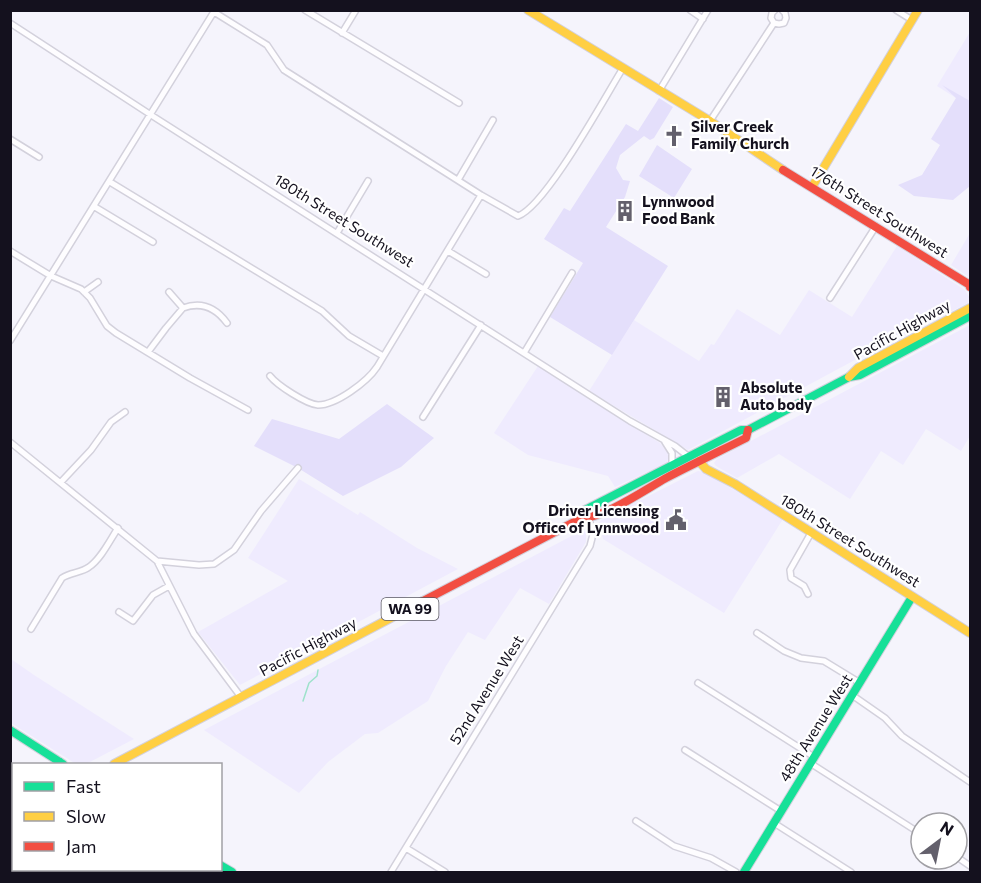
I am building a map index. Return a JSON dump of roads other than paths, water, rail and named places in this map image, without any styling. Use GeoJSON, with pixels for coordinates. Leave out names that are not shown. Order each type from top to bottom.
{"type":"FeatureCollection","features":[{"type":"Feature","properties":{"kind":"main road","name":"176th Street Southwest"},"geometry":{"type":"LineString","coordinates":[[528,10],[710,121],[970,286]]}},
{"type":"Feature","properties":{"kind":"main road"},"geometry":{"type":"LineString","coordinates":[[812,187],[918,10]]}},
{"type":"Feature","properties":{"kind":"main road","name":"Pacific Highway"},"geometry":{"type":"LineString","coordinates":[[578,520],[583,511],[741,430],[748,430],[849,377],[858,368],[970,308]]}},
{"type":"Feature","properties":{"kind":"main road","name":"Pacific Highway"},"geometry":{"type":"LineString","coordinates":[[849,377],[861,375],[970,316]]}},
{"type":"Feature","properties":{"kind":"main road"},"geometry":{"type":"LineString","coordinates":[[872,369],[876,363],[897,348]]}},
{"type":"Feature","properties":{"kind":"main road","name":"Pacific Highway"},"geometry":{"type":"LineString","coordinates":[[118,763],[578,520],[589,519],[618,506],[746,438],[748,430]]}},
{"type":"Feature","properties":{"kind":"main road"},"geometry":{"type":"LineString","coordinates":[[699,461],[700,457],[716,443]]}},
{"type":"Feature","properties":{"kind":"main road"},"geometry":{"type":"LineString","coordinates":[[711,456],[711,468],[714,473]]}},
{"type":"Feature","properties":{"kind":"main road"},"geometry":{"type":"LineString","coordinates":[[658,483],[668,472],[685,463],[689,457]]}},
{"type":"Feature","properties":{"kind":"main road","name":"180th Street Southwest"},"geometry":{"type":"LineString","coordinates":[[699,461],[704,468],[970,633]]}},
{"type":"Feature","properties":{"kind":"main road"},"geometry":{"type":"LineString","coordinates":[[589,519],[599,503]]}},
{"type":"Feature","properties":{"kind":"main road","name":"48th Avenue West"},"geometry":{"type":"LineString","coordinates":[[744,873],[912,597]]}},
{"type":"Feature","properties":{"kind":"main road"},"geometry":{"type":"LineString","coordinates":[[10,730],[60,763]]}},
{"type":"Feature","properties":{"kind":"street"},"geometry":{"type":"LineString","coordinates":[[305,10],[459,103]]}},
{"type":"Feature","properties":{"kind":"street"},"geometry":{"type":"LineString","coordinates":[[342,33],[356,10]]}},
{"type":"Feature","properties":{"kind":"street"},"geometry":{"type":"LineString","coordinates":[[690,10],[703,19]]}},
{"type":"Feature","properties":{"kind":"street"},"geometry":{"type":"LineString","coordinates":[[659,90],[708,10]]}},
{"type":"Feature","properties":{"kind":"street"},"geometry":{"type":"LineString","coordinates":[[775,10],[771,18],[779,24],[786,18],[782,10]]}},
{"type":"Feature","properties":{"kind":"street"},"geometry":{"type":"LineString","coordinates":[[896,10],[912,20]]}},
{"type":"Feature","properties":{"kind":"street"},"geometry":{"type":"LineString","coordinates":[[10,341],[215,11],[267,45],[284,70],[518,216],[523,214],[548,188],[623,68]]}},
{"type":"Feature","properties":{"kind":"street"},"geometry":{"type":"LineString","coordinates":[[710,121],[774,22]]}},
{"type":"Feature","properties":{"kind":"street","name":"180th Street Southwest"},"geometry":{"type":"LineString","coordinates":[[10,23],[689,457]]}},
{"type":"Feature","properties":{"kind":"street"},"geometry":{"type":"LineString","coordinates":[[458,180],[493,120]]}},
{"type":"Feature","properties":{"kind":"street"},"geometry":{"type":"LineString","coordinates":[[10,139],[39,157]]}},
{"type":"Feature","properties":{"kind":"street"},"geometry":{"type":"LineString","coordinates":[[338,233],[368,181]]}},
{"type":"Feature","properties":{"kind":"street"},"geometry":{"type":"LineString","coordinates":[[110,182],[322,311],[349,336],[383,356]]}},
{"type":"Feature","properties":{"kind":"street"},"geometry":{"type":"LineString","coordinates":[[270,376],[275,382],[309,403],[320,405],[362,385],[373,374],[481,195]]}},
{"type":"Feature","properties":{"kind":"street"},"geometry":{"type":"LineString","coordinates":[[95,207],[153,242]]}},
{"type":"Feature","properties":{"kind":"street"},"geometry":{"type":"LineString","coordinates":[[830,298],[876,226]]}},
{"type":"Feature","properties":{"kind":"street"},"geometry":{"type":"LineString","coordinates":[[10,251],[51,276],[84,292],[110,329],[248,410]]}},
{"type":"Feature","properties":{"kind":"street"},"geometry":{"type":"LineString","coordinates":[[448,251],[486,274]]}},
{"type":"Feature","properties":{"kind":"street"},"geometry":{"type":"LineString","coordinates":[[524,353],[572,273]]}},
{"type":"Feature","properties":{"kind":"street"},"geometry":{"type":"LineString","coordinates":[[84,292],[98,282]]}},
{"type":"Feature","properties":{"kind":"street"},"geometry":{"type":"LineString","coordinates":[[169,292],[183,308]]}},
{"type":"Feature","properties":{"kind":"street"},"geometry":{"type":"LineString","coordinates":[[148,352],[183,308],[191,305],[204,305],[220,313],[227,323]]}},
{"type":"Feature","properties":{"kind":"street"},"geometry":{"type":"LineString","coordinates":[[423,417],[481,326]]}},
{"type":"Feature","properties":{"kind":"street"},"geometry":{"type":"LineString","coordinates":[[61,482],[91,450],[111,422],[125,412]]}},
{"type":"Feature","properties":{"kind":"street"},"geometry":{"type":"LineString","coordinates":[[664,441],[672,453],[672,466]]}},
{"type":"Feature","properties":{"kind":"street"},"geometry":{"type":"LineString","coordinates":[[10,442],[157,561],[194,634],[241,697]]}},
{"type":"Feature","properties":{"kind":"street"},"geometry":{"type":"LineString","coordinates":[[157,561],[214,564],[234,550],[261,511],[298,468]]}},
{"type":"Feature","properties":{"kind":"street","name":"52nd Avenue West"},"geometry":{"type":"LineString","coordinates":[[391,873],[591,546],[593,534],[589,519]]}},
{"type":"Feature","properties":{"kind":"street"},"geometry":{"type":"LineString","coordinates":[[32,629],[62,578],[93,564],[118,528]]}},
{"type":"Feature","properties":{"kind":"street"},"geometry":{"type":"LineString","coordinates":[[808,594],[804,586],[791,578],[790,570],[811,533]]}},
{"type":"Feature","properties":{"kind":"street"},"geometry":{"type":"LineString","coordinates":[[119,612],[133,621],[153,595],[169,586]]}},
{"type":"Feature","properties":{"kind":"street"},"geometry":{"type":"LineString","coordinates":[[757,633],[784,651],[801,658],[824,662],[860,683]]}},
{"type":"Feature","properties":{"kind":"street"},"geometry":{"type":"LineString","coordinates":[[698,683],[909,826]]}},
{"type":"Feature","properties":{"kind":"street"},"geometry":{"type":"LineString","coordinates":[[852,695],[885,718],[902,736],[970,782]]}},
{"type":"Feature","properties":{"kind":"street"},"geometry":{"type":"LineString","coordinates":[[685,750],[781,811]]}},
{"type":"Feature","properties":{"kind":"street"},"geometry":{"type":"LineString","coordinates":[[636,821],[674,846],[711,858],[736,873]]}},
{"type":"Feature","properties":{"kind":"street"},"geometry":{"type":"LineString","coordinates":[[774,823],[851,873]]}},
{"type":"Feature","properties":{"kind":"street"},"geometry":{"type":"LineString","coordinates":[[406,848],[445,873]]}},
{"type":"Feature","properties":{"kind":"waterway"},"geometry":{"type":"LineString","coordinates":[[303,701],[309,683],[317,676],[318,670]]}},
{"type":"Feature","properties":{"kind":"place","name":"Silver Creek Family Church"},"geometry":{"type":"Point","coordinates":[674,136]}},
{"type":"Feature","properties":{"kind":"place","name":"Lynnwood Food Bank"},"geometry":{"type":"Point","coordinates":[625,211]}},
{"type":"Feature","properties":{"kind":"place","name":"Absolute Auto body"},"geometry":{"type":"Point","coordinates":[723,397]}},
{"type":"Feature","properties":{"kind":"place","name":"Driver Licensing Office of Lynnwood"},"geometry":{"type":"Point","coordinates":[676,520]}}]}
